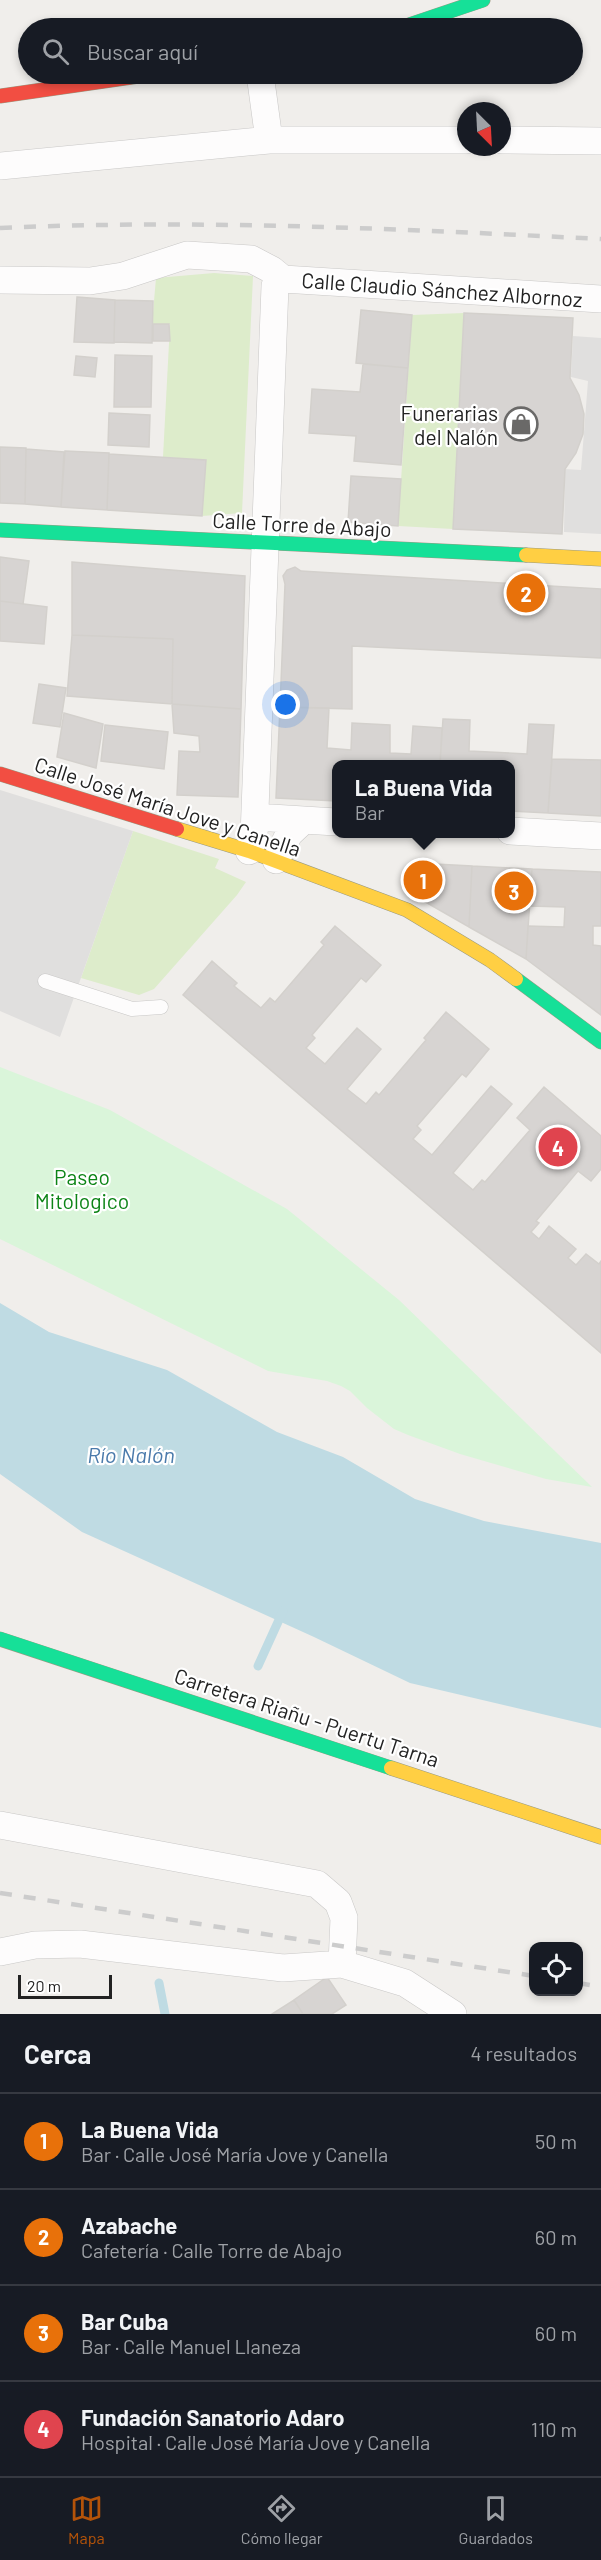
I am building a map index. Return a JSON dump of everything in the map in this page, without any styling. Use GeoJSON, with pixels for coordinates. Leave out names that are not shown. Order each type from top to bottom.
{"type":"FeatureCollection","features":[{"type":"Feature","properties":{"kind":"street"},"geometry":{"type":"LineString","coordinates":[[430,18],[483,0]]}},
{"type":"Feature","properties":{"kind":"street"},"geometry":{"type":"LineString","coordinates":[[0,96],[83,84]]}},
{"type":"Feature","properties":{"kind":"street"},"geometry":{"type":"LineString","coordinates":[[261,84],[269,140]]}},
{"type":"Feature","properties":{"kind":"street"},"geometry":{"type":"LineString","coordinates":[[0,166],[269,140],[457,140]]}},
{"type":"Feature","properties":{"kind":"street"},"geometry":{"type":"LineString","coordinates":[[511,140],[601,141]]}},
{"type":"Feature","properties":{"kind":"street"},"geometry":{"type":"LineString","coordinates":[[0,280],[90,281],[123,276],[187,255],[251,259],[272,270],[283,279],[275,286],[255,817],[254,836],[249,851]]}},
{"type":"Feature","properties":{"kind":"street","name":"Calle Claudio Sánchez Albornoz"},"geometry":{"type":"LineString","coordinates":[[283,279],[601,299]]}},
{"type":"Feature","properties":{"kind":"street","name":"Calle Torre de Abajo"},"geometry":{"type":"LineString","coordinates":[[0,530],[601,559]]}},
{"type":"Feature","properties":{"kind":"street","name":"Calle José María Jove y Canella"},"geometry":{"type":"LineString","coordinates":[[0,774],[276,860],[407,910],[490,960],[601,1042]]}},
{"type":"Feature","properties":{"kind":"street"},"geometry":{"type":"LineString","coordinates":[[255,817],[332,822]]}},
{"type":"Feature","properties":{"kind":"street"},"geometry":{"type":"LineString","coordinates":[[276,860],[289,834],[304,820]]}},
{"type":"Feature","properties":{"kind":"street"},"geometry":{"type":"LineString","coordinates":[[515,831],[601,836]]}},
{"type":"Feature","properties":{"kind":"street","name":"Carretera Riañu - Puertu Tarna"},"geometry":{"type":"LineString","coordinates":[[0,1641],[17,1644],[601,1837]]}},
{"type":"Feature","properties":{"kind":"street"},"geometry":{"type":"LineString","coordinates":[[52,1641],[124,1680]]}},
{"type":"Feature","properties":{"kind":"street"},"geometry":{"type":"LineString","coordinates":[[0,1825],[317,1884],[338,1902],[344,1918],[342,1964]]}},
{"type":"Feature","properties":{"kind":"street"},"geometry":{"type":"LineString","coordinates":[[0,1952],[35,1945],[80,1944],[284,1968],[342,1964],[405,1983],[453,2014]]}},
{"type":"Feature","properties":{"kind":"lane"},"geometry":{"type":"LineString","coordinates":[[45,981],[132,1009],[161,1007]]}},
{"type":"Feature","properties":{"kind":"green space"},"geometry":{"type":"Polygon","coordinates":[[[214,273],[253,276],[242,513],[202,516],[206,460],[163,457],[170,324],[152,324],[156,278],[214,273]]]}},
{"type":"Feature","properties":{"kind":"green space"},"geometry":{"type":"Polygon","coordinates":[[[464,313],[453,529],[398,526],[412,315],[464,313]]]}},
{"type":"Feature","properties":{"kind":"green space"},"geometry":{"type":"Polygon","coordinates":[[[133,831],[219,859],[215,868],[246,882],[154,989],[139,995],[81,978],[133,831]]]}},
{"type":"Feature","properties":{"kind":"green space","name":"Paseo Mitologico"},"geometry":{"type":"Polygon","coordinates":[[[0,1067],[110,1110],[287,1209],[399,1300],[592,1487],[546,1479],[460,1454],[408,1435],[394,1429],[341,1386],[327,1381],[268,1371],[0,1239],[0,1067]]]}},
{"type":"Feature","properties":{"kind":"shaded area"},"geometry":{"type":"Polygon","coordinates":[[[573,336],[601,338],[601,534],[564,532],[565,469],[581,470],[588,381],[571,377],[573,336]]]}},
{"type":"Feature","properties":{"kind":"shaded area"},"geometry":{"type":"Polygon","coordinates":[[[0,790],[133,831],[60,1037],[0,1011],[0,790]]]}},
{"type":"Feature","properties":{"kind":"water","name":"Río Nalón"},"geometry":{"type":"Polygon","coordinates":[[[0,1303],[49,1332],[167,1370],[277,1432],[343,1457],[415,1499],[484,1521],[601,1543],[601,1728],[410,1683],[82,1532],[0,1474],[0,1303]]]}},
{"type":"Feature","properties":{"kind":"building"},"geometry":{"type":"Polygon","coordinates":[[[77,297],[115,300],[114,343],[74,342],[77,297]]]}},
{"type":"Feature","properties":{"kind":"building"},"geometry":{"type":"Polygon","coordinates":[[[115,300],[153,301],[152,343],[114,342],[115,300]]]}},
{"type":"Feature","properties":{"kind":"building"},"geometry":{"type":"Polygon","coordinates":[[[361,310],[412,315],[408,368],[356,363],[361,310]]]}},
{"type":"Feature","properties":{"kind":"building","name":"Funerarias del Nalón"},"geometry":{"type":"Polygon","coordinates":[[[464,313],[573,318],[570,378],[579,395],[584,414],[583,434],[576,453],[565,469],[562,534],[453,529],[464,313]]]}},
{"type":"Feature","properties":{"kind":"building"},"geometry":{"type":"Polygon","coordinates":[[[153,324],[169,324],[170,341],[153,341],[153,324]]]}},
{"type":"Feature","properties":{"kind":"building"},"geometry":{"type":"Polygon","coordinates":[[[115,355],[152,356],[151,407],[114,407],[115,355]]]}},
{"type":"Feature","properties":{"kind":"building"},"geometry":{"type":"Polygon","coordinates":[[[76,356],[97,358],[95,377],[74,375],[76,356]]]}},
{"type":"Feature","properties":{"kind":"building"},"geometry":{"type":"Polygon","coordinates":[[[363,364],[408,368],[401,465],[354,461],[356,436],[309,433],[312,389],[360,392],[363,364]]]}},
{"type":"Feature","properties":{"kind":"building"},"geometry":{"type":"Polygon","coordinates":[[[109,413],[150,415],[149,447],[108,445],[109,413]]]}},
{"type":"Feature","properties":{"kind":"building"},"geometry":{"type":"Polygon","coordinates":[[[0,447],[26,448],[25,504],[0,503],[0,447]]]}},
{"type":"Feature","properties":{"kind":"building"},"geometry":{"type":"Polygon","coordinates":[[[26,449],[64,452],[61,507],[25,504],[26,449]]]}},
{"type":"Feature","properties":{"kind":"building"},"geometry":{"type":"Polygon","coordinates":[[[65,451],[109,453],[107,510],[61,507],[65,451]]]}},
{"type":"Feature","properties":{"kind":"building"},"geometry":{"type":"Polygon","coordinates":[[[109,454],[206,460],[202,516],[107,510],[109,454]]]}},
{"type":"Feature","properties":{"kind":"building"},"geometry":{"type":"Polygon","coordinates":[[[351,476],[401,479],[398,526],[348,522],[351,476]]]}},
{"type":"Feature","properties":{"kind":"building"},"geometry":{"type":"Polygon","coordinates":[[[0,557],[29,561],[23,604],[0,601],[0,557]]]}},
{"type":"Feature","properties":{"kind":"building"},"geometry":{"type":"Polygon","coordinates":[[[72,562],[245,576],[241,709],[172,704],[173,639],[72,635],[72,562]]]}},
{"type":"Feature","properties":{"kind":"building"},"geometry":{"type":"Polygon","coordinates":[[[295,567],[301,571],[601,589],[601,658],[352,646],[352,709],[280,707],[285,584],[283,576],[287,570],[295,567]]]}},
{"type":"Feature","properties":{"kind":"building"},"geometry":{"type":"Polygon","coordinates":[[[0,601],[47,607],[44,644],[0,641],[0,601]]]}},
{"type":"Feature","properties":{"kind":"building"},"geometry":{"type":"Polygon","coordinates":[[[72,635],[173,639],[172,704],[67,696],[72,635]]]}},
{"type":"Feature","properties":{"kind":"building"},"geometry":{"type":"Polygon","coordinates":[[[39,684],[66,688],[60,727],[33,723],[39,684]]]}},
{"type":"Feature","properties":{"kind":"building"},"geometry":{"type":"Polygon","coordinates":[[[172,704],[241,709],[238,797],[177,795],[179,751],[200,752],[199,736],[174,733],[172,704]]]}},
{"type":"Feature","properties":{"kind":"building"},"geometry":{"type":"Polygon","coordinates":[[[280,707],[329,708],[327,748],[351,750],[352,723],[390,725],[390,753],[411,754],[413,726],[442,728],[440,760],[332,760],[332,801],[276,798],[280,707]]]}},
{"type":"Feature","properties":{"kind":"building"},"geometry":{"type":"Polygon","coordinates":[[[64,713],[103,724],[96,768],[57,757],[64,713]]]}},
{"type":"Feature","properties":{"kind":"building"},"geometry":{"type":"Polygon","coordinates":[[[443,719],[470,720],[469,751],[527,754],[529,724],[554,725],[548,813],[515,811],[515,760],[440,760],[443,719]]]}},
{"type":"Feature","properties":{"kind":"building"},"geometry":{"type":"Polygon","coordinates":[[[105,725],[168,732],[164,769],[101,761],[105,725]]]}},
{"type":"Feature","properties":{"kind":"building"},"geometry":{"type":"Polygon","coordinates":[[[552,759],[601,760],[601,816],[548,813],[552,759]]]}},
{"type":"Feature","properties":{"kind":"building"},"geometry":{"type":"Polygon","coordinates":[[[416,863],[472,866],[469,927],[415,896],[416,863]]]}},
{"type":"Feature","properties":{"kind":"building"},"geometry":{"type":"Polygon","coordinates":[[[472,866],[532,869],[526,959],[469,927],[472,866]]]}},
{"type":"Feature","properties":{"kind":"building"},"geometry":{"type":"Polygon","coordinates":[[[532,869],[601,872],[601,926],[593,926],[593,945],[601,946],[601,1015],[526,959],[528,926],[564,927],[565,907],[529,906],[532,869]]]}},
{"type":"Feature","properties":{"kind":"building"},"geometry":{"type":"Polygon","coordinates":[[[335,926],[381,965],[366,982],[361,978],[312,1035],[315,1038],[306,1048],[325,1064],[357,1028],[381,1049],[347,1089],[366,1104],[376,1092],[379,1095],[426,1040],[424,1038],[446,1012],[489,1049],[466,1077],[462,1074],[417,1126],[421,1130],[413,1139],[432,1155],[491,1086],[512,1104],[453,1173],[473,1190],[482,1180],[485,1182],[530,1130],[517,1118],[544,1087],[601,1136],[601,1169],[591,1181],[578,1171],[536,1221],[539,1223],[531,1232],[539,1239],[549,1226],[576,1249],[568,1258],[576,1265],[586,1254],[599,1264],[601,1261],[601,1353],[183,995],[212,961],[237,983],[234,986],[261,1008],[270,998],[275,1002],[324,945],[321,942],[335,926]]]}},
{"type":"Feature","properties":{"kind":"building"},"geometry":{"type":"Polygon","coordinates":[[[327,1977],[346,2005],[332,2014],[303,2014],[294,2000],[327,1977]]]}},
{"type":"Feature","properties":{"kind":"building"},"geometry":{"type":"Polygon","coordinates":[[[294,2000],[303,2014],[272,2014],[294,2000]]]}},
{"type":"Feature","properties":{"kind":"waterway"},"geometry":{"type":"LineString","coordinates":[[258,1666],[283,1611]]}},
{"type":"Feature","properties":{"kind":"waterway"},"geometry":{"type":"LineString","coordinates":[[159,1983],[165,2014]]}},
{"type":"Feature","properties":{"kind":"railway"},"geometry":{"type":"LineString","coordinates":[[0,228],[75,225],[225,225],[601,239]]}},
{"type":"Feature","properties":{"kind":"railway"},"geometry":{"type":"LineString","coordinates":[[0,1893],[529,1975]]}},
{"type":"Feature","properties":{"kind":"railway"},"geometry":{"type":"LineString","coordinates":[[583,1984],[601,1987]]}},
{"type":"Feature","properties":{"kind":"traffic: fast"},"geometry":{"type":"LineString","coordinates":[[430,18],[483,0]]}},
{"type":"Feature","properties":{"kind":"traffic: fast"},"geometry":{"type":"LineString","coordinates":[[0,530],[526,555]]}},
{"type":"Feature","properties":{"kind":"traffic: fast"},"geometry":{"type":"LineString","coordinates":[[516,979],[601,1042]]}},
{"type":"Feature","properties":{"kind":"traffic: fast"},"geometry":{"type":"LineString","coordinates":[[0,1639],[391,1768]]}},
{"type":"Feature","properties":{"kind":"traffic: slow"},"geometry":{"type":"LineString","coordinates":[[526,555],[601,559]]}},
{"type":"Feature","properties":{"kind":"traffic: slow"},"geometry":{"type":"LineString","coordinates":[[177,829],[249,851],[407,910],[490,960],[516,979]]}},
{"type":"Feature","properties":{"kind":"traffic: slow"},"geometry":{"type":"LineString","coordinates":[[391,1768],[601,1837]]}},
{"type":"Feature","properties":{"kind":"traffic: jam"},"geometry":{"type":"LineString","coordinates":[[0,96],[83,84]]}},
{"type":"Feature","properties":{"kind":"traffic: jam"},"geometry":{"type":"LineString","coordinates":[[0,774],[177,829]]}},
{"type":"Feature","properties":{"kind":"place","name":"Funerarias del Nalón"},"geometry":{"type":"Point","coordinates":[521,424]}},
{"type":"Feature","properties":{"kind":"place","name":"Azabache"},"geometry":{"type":"Point","coordinates":[526,593]}},
{"type":"Feature","properties":{"kind":"place","name":"La Buena Vida"},"geometry":{"type":"Point","coordinates":[423,880]}},
{"type":"Feature","properties":{"kind":"place","name":"Bar Cuba"},"geometry":{"type":"Point","coordinates":[514,891]}},
{"type":"Feature","properties":{"kind":"place","name":"Fundación Sanatorio Adaro"},"geometry":{"type":"Point","coordinates":[558,1147]}}]}
